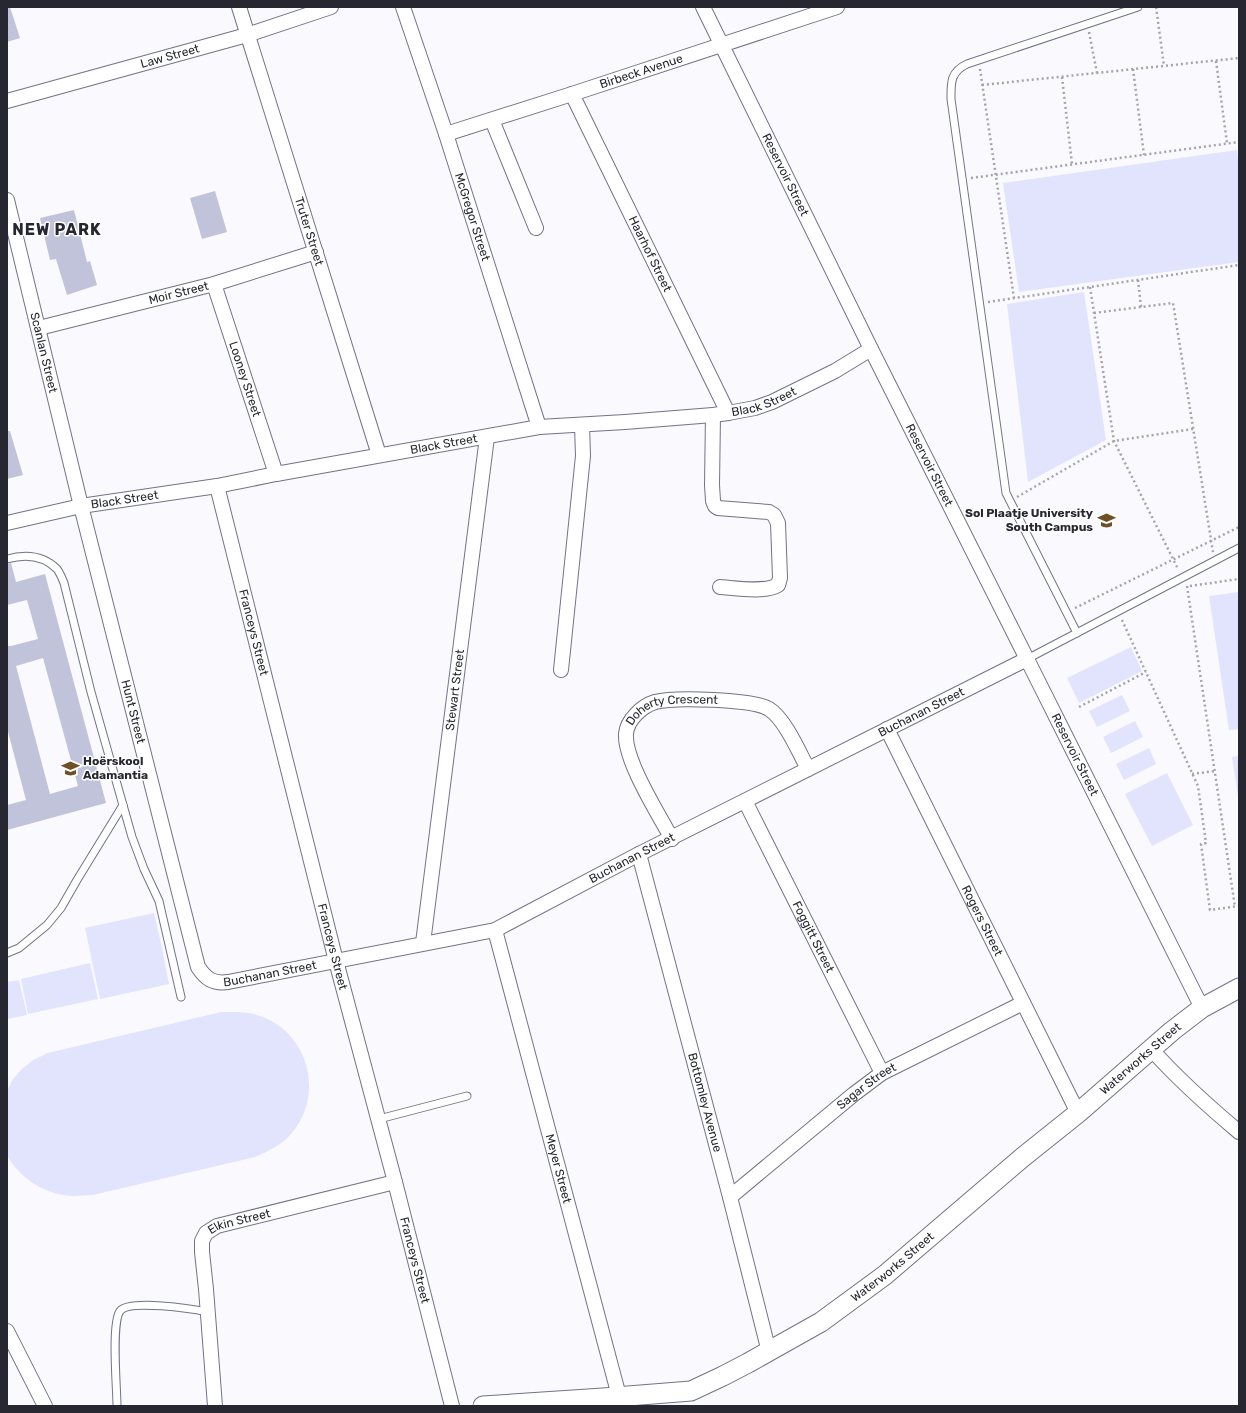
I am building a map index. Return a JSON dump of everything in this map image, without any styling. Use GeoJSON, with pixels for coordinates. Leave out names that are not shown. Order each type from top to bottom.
{"type":"FeatureCollection","features":[{"type":"Feature","properties":{"kind":"street","name":"Truter Street"},"geometry":{"type":"LineString","coordinates":[[239,7],[379,455]]}},
{"type":"Feature","properties":{"kind":"street","name":"Law Street"},"geometry":{"type":"LineString","coordinates":[[7,101],[247,35],[331,7]]}},
{"type":"Feature","properties":{"kind":"street","name":"McGregor Street"},"geometry":{"type":"LineString","coordinates":[[403,7],[446,134],[539,428]]}},
{"type":"Feature","properties":{"kind":"street","name":"Reservoir Street"},"geometry":{"type":"LineString","coordinates":[[703,7],[871,349],[1202,1008]]}},
{"type":"Feature","properties":{"kind":"street","name":"Birbeck Avenue"},"geometry":{"type":"LineString","coordinates":[[446,134],[834,8]]}},
{"type":"Feature","properties":{"kind":"street","name":"Haarhof Street"},"geometry":{"type":"LineString","coordinates":[[572,94],[728,413]]}},
{"type":"Feature","properties":{"kind":"street"},"geometry":{"type":"LineString","coordinates":[[492,120],[536,228]]}},
{"type":"Feature","properties":{"kind":"street","name":"Scanlan Street"},"geometry":{"type":"LineString","coordinates":[[7,200],[81,506]]}},
{"type":"Feature","properties":{"kind":"street","name":"Moir Street"},"geometry":{"type":"LineString","coordinates":[[39,328],[214,284],[316,252]]}},
{"type":"Feature","properties":{"kind":"street","name":"Looney Street"},"geometry":{"type":"LineString","coordinates":[[214,284],[276,474]]}},
{"type":"Feature","properties":{"kind":"street","name":"Black Street"},"geometry":{"type":"LineString","coordinates":[[7,523],[81,506],[217,486],[379,455],[539,428],[713,415],[755,408],[772,402],[835,371],[871,349]]}},
{"type":"Feature","properties":{"kind":"street"},"geometry":{"type":"LineString","coordinates":[[713,415],[712,485],[713,501],[715,506],[718,508],[769,512],[774,515],[778,523],[780,578],[778,585],[774,588],[764,589],[720,587]]}},
{"type":"Feature","properties":{"kind":"street"},"geometry":{"type":"LineString","coordinates":[[561,670],[582,456],[582,425]]}},
{"type":"Feature","properties":{"kind":"street","name":"Stewart Street"},"geometry":{"type":"LineString","coordinates":[[423,943],[487,437]]}},
{"type":"Feature","properties":{"kind":"street","name":"Franceys Street"},"geometry":{"type":"LineString","coordinates":[[217,486],[336,961],[379,1119],[452,1406]]}},
{"type":"Feature","properties":{"kind":"street","name":"Hunt Street"},"geometry":{"type":"LineString","coordinates":[[81,506],[198,966],[207,979],[212,982]]}},
{"type":"Feature","properties":{"kind":"street","name":"Buchanan Street"},"geometry":{"type":"LineString","coordinates":[[212,982],[228,982],[495,930],[639,854],[672,839],[744,801],[1028,659]]}},
{"type":"Feature","properties":{"kind":"street","name":"Doherty Crescent"},"geometry":{"type":"LineString","coordinates":[[672,839],[629,756],[626,744],[626,733],[629,723],[641,710],[654,702],[677,700],[725,700],[757,704],[769,708],[779,716],[808,769]]}},
{"type":"Feature","properties":{"kind":"street","name":"Rogers Street"},"geometry":{"type":"LineString","coordinates":[[887,729],[1078,1113]]}},
{"type":"Feature","properties":{"kind":"street","name":"Foggitt Street"},"geometry":{"type":"LineString","coordinates":[[744,801],[882,1073]]}},
{"type":"Feature","properties":{"kind":"street","name":"Bottomley Avenue"},"geometry":{"type":"LineString","coordinates":[[639,854],[769,1352]]}},
{"type":"Feature","properties":{"kind":"street","name":"Meyer Street"},"geometry":{"type":"LineString","coordinates":[[495,930],[622,1401]]}},
{"type":"Feature","properties":{"kind":"street","name":"Waterworks Street"},"geometry":{"type":"LineString","coordinates":[[483,1406],[622,1401],[691,1391],[769,1352],[821,1322],[885,1275],[1023,1157],[1078,1113],[1151,1049],[1202,1008],[1239,988]]}},
{"type":"Feature","properties":{"kind":"street","name":"Sagar Street"},"geometry":{"type":"LineString","coordinates":[[730,1198],[854,1094],[882,1073],[1022,1003]]}},
{"type":"Feature","properties":{"kind":"street"},"geometry":{"type":"LineString","coordinates":[[1151,1049],[1173,1073],[1239,1132]]}},
{"type":"Feature","properties":{"kind":"street","name":"Elkin Street"},"geometry":{"type":"LineString","coordinates":[[215,1406],[202,1252],[202,1241],[206,1233],[217,1226],[395,1182]]}},
{"type":"Feature","properties":{"kind":"street"},"geometry":{"type":"LineString","coordinates":[[7,1331],[45,1406]]}},
{"type":"Feature","properties":{"kind":"street"},"geometry":{"type":"LineString","coordinates":[[680,1406],[691,1391]]}},
{"type":"Feature","properties":{"kind":"lane"},"geometry":{"type":"LineString","coordinates":[[1077,633],[1006,493],[951,86],[958,68],[1138,7]]}},
{"type":"Feature","properties":{"kind":"lane"},"geometry":{"type":"LineString","coordinates":[[1028,659],[1239,548]]}},
{"type":"Feature","properties":{"kind":"lane"},"geometry":{"type":"LineString","coordinates":[[7,559],[33,556],[42,559],[57,570],[64,583],[91,692],[132,837],[144,870],[159,901],[181,997]]}},
{"type":"Feature","properties":{"kind":"lane"},"geometry":{"type":"LineString","coordinates":[[7,954],[19,948],[41,930],[61,908],[123,805]]}},
{"type":"Feature","properties":{"kind":"lane"},"geometry":{"type":"LineString","coordinates":[[379,1119],[467,1096]]}},
{"type":"Feature","properties":{"kind":"lane"},"geometry":{"type":"LineString","coordinates":[[117,1406],[115,1333],[120,1312],[124,1307],[150,1305],[208,1312]]}},
{"type":"Feature","properties":{"kind":"path"},"geometry":{"type":"LineString","coordinates":[[1156,7],[1164,66]]}},
{"type":"Feature","properties":{"kind":"path"},"geometry":{"type":"LineString","coordinates":[[1088,24],[1097,73]]}},
{"type":"Feature","properties":{"kind":"path"},"geometry":{"type":"LineString","coordinates":[[982,85],[1239,58]]}},
{"type":"Feature","properties":{"kind":"path"},"geometry":{"type":"LineString","coordinates":[[979,60],[1014,298]]}},
{"type":"Feature","properties":{"kind":"path"},"geometry":{"type":"LineString","coordinates":[[1216,60],[1227,144]]}},
{"type":"Feature","properties":{"kind":"path"},"geometry":{"type":"LineString","coordinates":[[1133,69],[1144,154]]}},
{"type":"Feature","properties":{"kind":"path"},"geometry":{"type":"LineString","coordinates":[[1062,77],[1072,164]]}},
{"type":"Feature","properties":{"kind":"path"},"geometry":{"type":"LineString","coordinates":[[963,180],[996,174],[1239,142]]}},
{"type":"Feature","properties":{"kind":"path"},"geometry":{"type":"LineString","coordinates":[[980,303],[1239,265]]}},
{"type":"Feature","properties":{"kind":"path"},"geometry":{"type":"LineString","coordinates":[[1138,280],[1140,307]]}},
{"type":"Feature","properties":{"kind":"path"},"geometry":{"type":"LineString","coordinates":[[1090,287],[1114,441],[1180,573]]}},
{"type":"Feature","properties":{"kind":"path"},"geometry":{"type":"LineString","coordinates":[[1094,313],[1173,303],[1214,561]]}},
{"type":"Feature","properties":{"kind":"path"},"geometry":{"type":"LineString","coordinates":[[1010,501],[1114,441],[1193,429]]}},
{"type":"Feature","properties":{"kind":"path"},"geometry":{"type":"LineString","coordinates":[[1066,612],[1239,527]]}},
{"type":"Feature","properties":{"kind":"path"},"geometry":{"type":"LineString","coordinates":[[1157,591],[1239,579]]}},
{"type":"Feature","properties":{"kind":"path"},"geometry":{"type":"LineString","coordinates":[[1118,611],[1198,786],[1206,843],[1201,844],[1210,910],[1237,906],[1187,586],[1184,580]]}},
{"type":"Feature","properties":{"kind":"path"},"geometry":{"type":"LineString","coordinates":[[1079,707],[1146,672]]}},
{"type":"Feature","properties":{"kind":"path"},"geometry":{"type":"LineString","coordinates":[[1192,774],[1215,771]]}},
{"type":"Feature","properties":{"kind":"shaded area"},"geometry":{"type":"Polygon","coordinates":[[[1237,150],[1239,167],[1239,262],[1019,292],[1003,183],[1237,150]]]}},
{"type":"Feature","properties":{"kind":"shaded area"},"geometry":{"type":"Polygon","coordinates":[[[1084,292],[1106,440],[1028,482],[1007,304],[1084,292]]]}},
{"type":"Feature","properties":{"kind":"shaded area"},"geometry":{"type":"Polygon","coordinates":[[[1239,592],[1239,729],[1229,730],[1209,596],[1239,592]]]}},
{"type":"Feature","properties":{"kind":"shaded area"},"geometry":{"type":"Polygon","coordinates":[[[1131,647],[1142,671],[1079,703],[1067,678],[1131,647]]]}},
{"type":"Feature","properties":{"kind":"shaded area"},"geometry":{"type":"Polygon","coordinates":[[[1122,695],[1130,711],[1097,727],[1089,711],[1122,695]]]}},
{"type":"Feature","properties":{"kind":"shaded area"},"geometry":{"type":"Polygon","coordinates":[[[1135,721],[1143,737],[1111,753],[1103,737],[1135,721]]]}},
{"type":"Feature","properties":{"kind":"shaded area"},"geometry":{"type":"Polygon","coordinates":[[[1149,748],[1156,764],[1124,780],[1116,764],[1149,748]]]}},
{"type":"Feature","properties":{"kind":"shaded area"},"geometry":{"type":"Polygon","coordinates":[[[1239,756],[1239,803],[1232,757],[1239,756]]]}},
{"type":"Feature","properties":{"kind":"shaded area"},"geometry":{"type":"Polygon","coordinates":[[[1167,773],[1193,825],[1152,846],[1125,794],[1167,773]]]}},
{"type":"Feature","properties":{"kind":"shaded area"},"geometry":{"type":"Polygon","coordinates":[[[154,913],[169,984],[100,999],[85,928],[154,913]]]}},
{"type":"Feature","properties":{"kind":"shaded area"},"geometry":{"type":"Polygon","coordinates":[[[90,963],[98,999],[28,1014],[21,979],[90,963]]]}},
{"type":"Feature","properties":{"kind":"shaded area"},"geometry":{"type":"Polygon","coordinates":[[[19,980],[27,1015],[7,1019],[7,982],[19,980]]]}},
{"type":"Feature","properties":{"kind":"shaded area"},"geometry":{"type":"Polygon","coordinates":[[[221,1012],[248,1013],[257,1015],[275,1023],[289,1034],[299,1049],[306,1065],[309,1083],[308,1101],[302,1118],[291,1134],[279,1145],[255,1157],[93,1195],[74,1196],[54,1193],[35,1184],[19,1172],[7,1155],[7,1091],[13,1079],[33,1060],[48,1053],[221,1012]]]}},
{"type":"Feature","properties":{"kind":"building"},"geometry":{"type":"Polygon","coordinates":[[[7,7],[10,7],[20,38],[7,42],[7,7]]]}},
{"type":"Feature","properties":{"kind":"building"},"geometry":{"type":"Polygon","coordinates":[[[215,191],[227,232],[202,239],[190,198],[215,191]]]}},
{"type":"Feature","properties":{"kind":"building"},"geometry":{"type":"Polygon","coordinates":[[[74,210],[87,262],[90,261],[97,285],[67,295],[56,259],[50,260],[40,218],[74,210]]]}},
{"type":"Feature","properties":{"kind":"building"},"geometry":{"type":"Polygon","coordinates":[[[7,431],[10,431],[23,475],[7,479],[7,431]]]}},
{"type":"Feature","properties":{"kind":"building"},"geometry":{"type":"Polygon","coordinates":[[[11,563],[16,582],[45,574],[106,803],[7,830],[7,805],[26,800],[7,728],[7,646],[38,639],[27,600],[7,605],[7,564],[11,563]],[[43,658],[16,666],[50,794],[78,786],[43,658]]]}},
{"type":"Feature","properties":{"kind":"place","name":"Sol Plaatje University South Campus"},"geometry":{"type":"Point","coordinates":[1106,520]}},
{"type":"Feature","properties":{"kind":"place","name":"Hoërskool Adamantia"},"geometry":{"type":"Point","coordinates":[70,768]}},
{"type":"Feature","properties":{"kind":"district","name":"NEW PARK"},"geometry":{"type":"Point","coordinates":[57,229]}}]}
